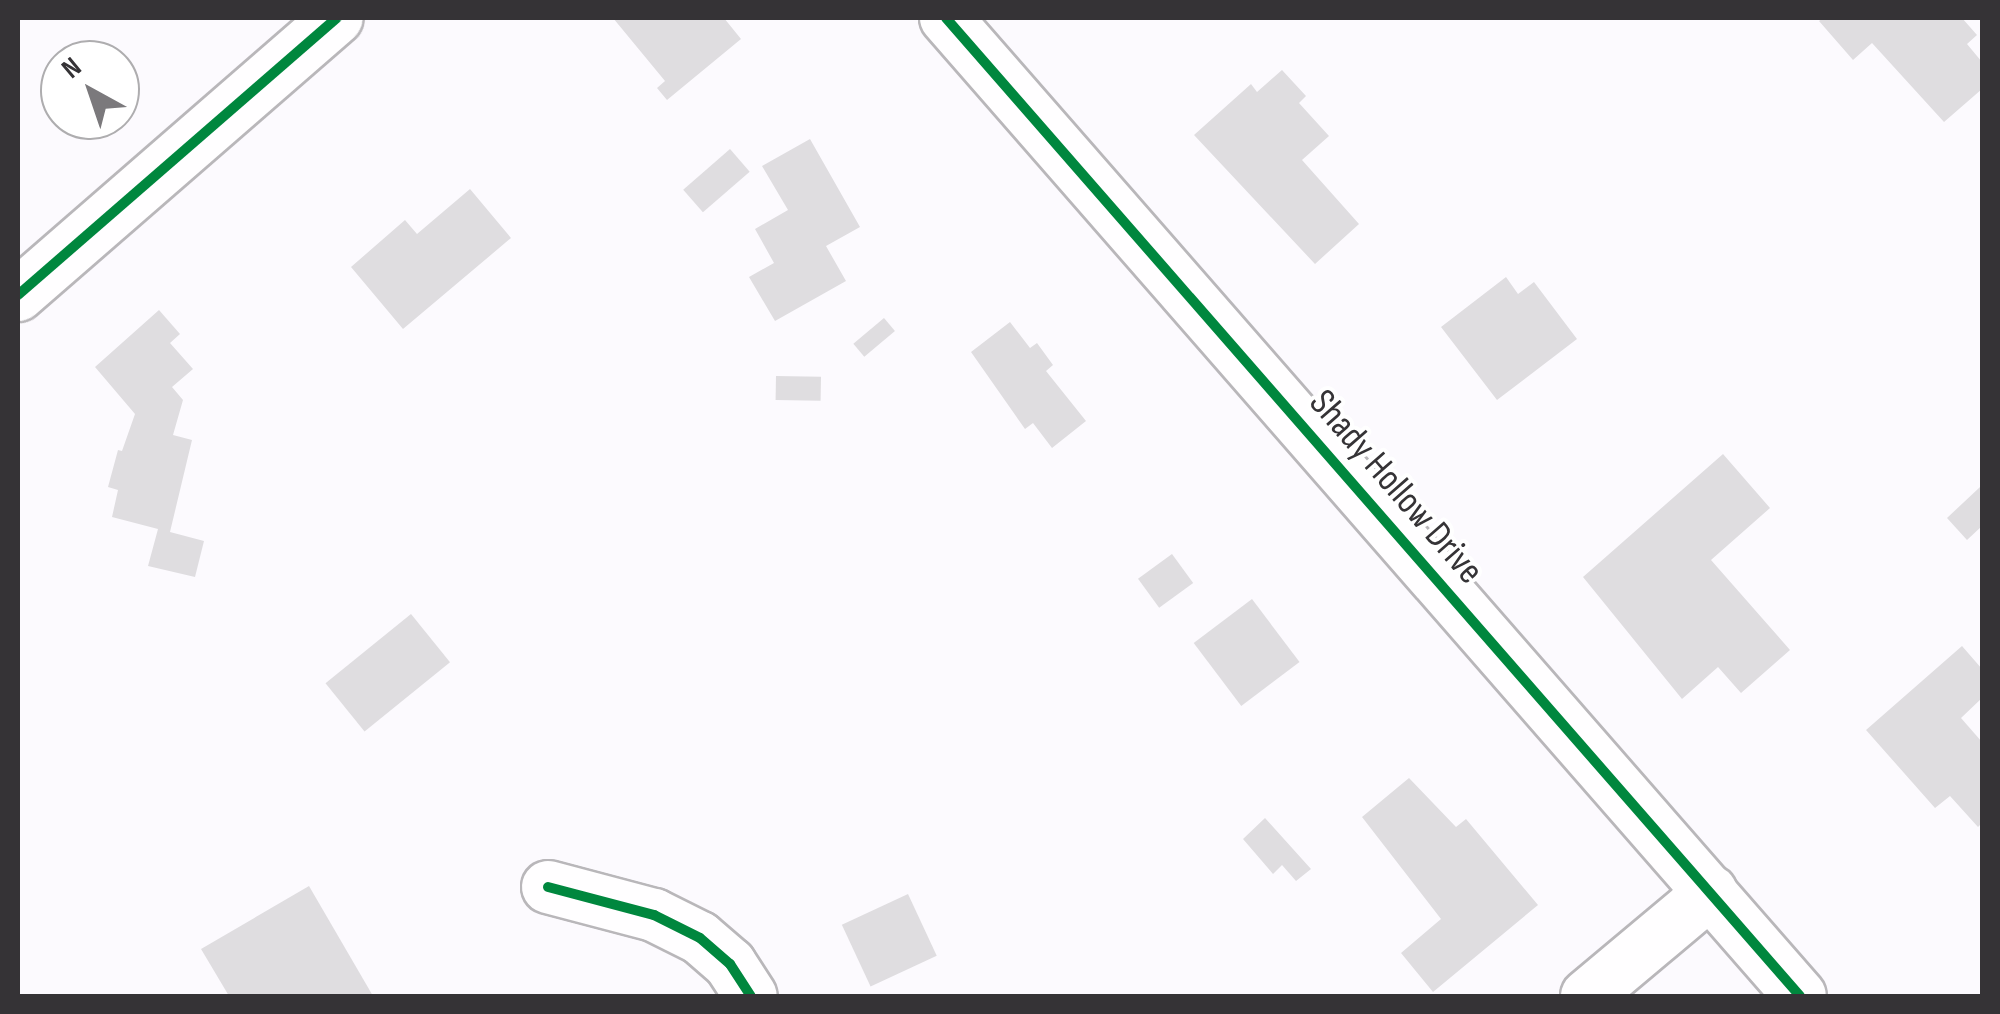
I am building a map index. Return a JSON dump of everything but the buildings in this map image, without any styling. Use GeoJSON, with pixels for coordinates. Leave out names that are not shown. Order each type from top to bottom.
{"type":"FeatureCollection","features":[{"type":"Feature","properties":{"kind":"street"},"geometry":{"type":"LineString","coordinates":[[18,295],[337,18]]}},
{"type":"Feature","properties":{"kind":"street","name":"Shady Hollow Drive"},"geometry":{"type":"LineString","coordinates":[[946,18],[1800,996]]}},
{"type":"Feature","properties":{"kind":"street"},"geometry":{"type":"LineString","coordinates":[[548,888],[654,915],[700,938],[730,964],[751,996]]}},
{"type":"Feature","properties":{"kind":"street"},"geometry":{"type":"LineString","coordinates":[[1587,996],[1710,892]]}},
{"type":"Feature","properties":{"kind":"cycle path"},"geometry":{"type":"LineString","coordinates":[[18,295],[337,18]]}},
{"type":"Feature","properties":{"kind":"cycle path"},"geometry":{"type":"LineString","coordinates":[[946,18],[1800,996]]}},
{"type":"Feature","properties":{"kind":"cycle path"},"geometry":{"type":"LineString","coordinates":[[548,887],[654,915],[700,938],[730,964],[751,996]]}}]}
